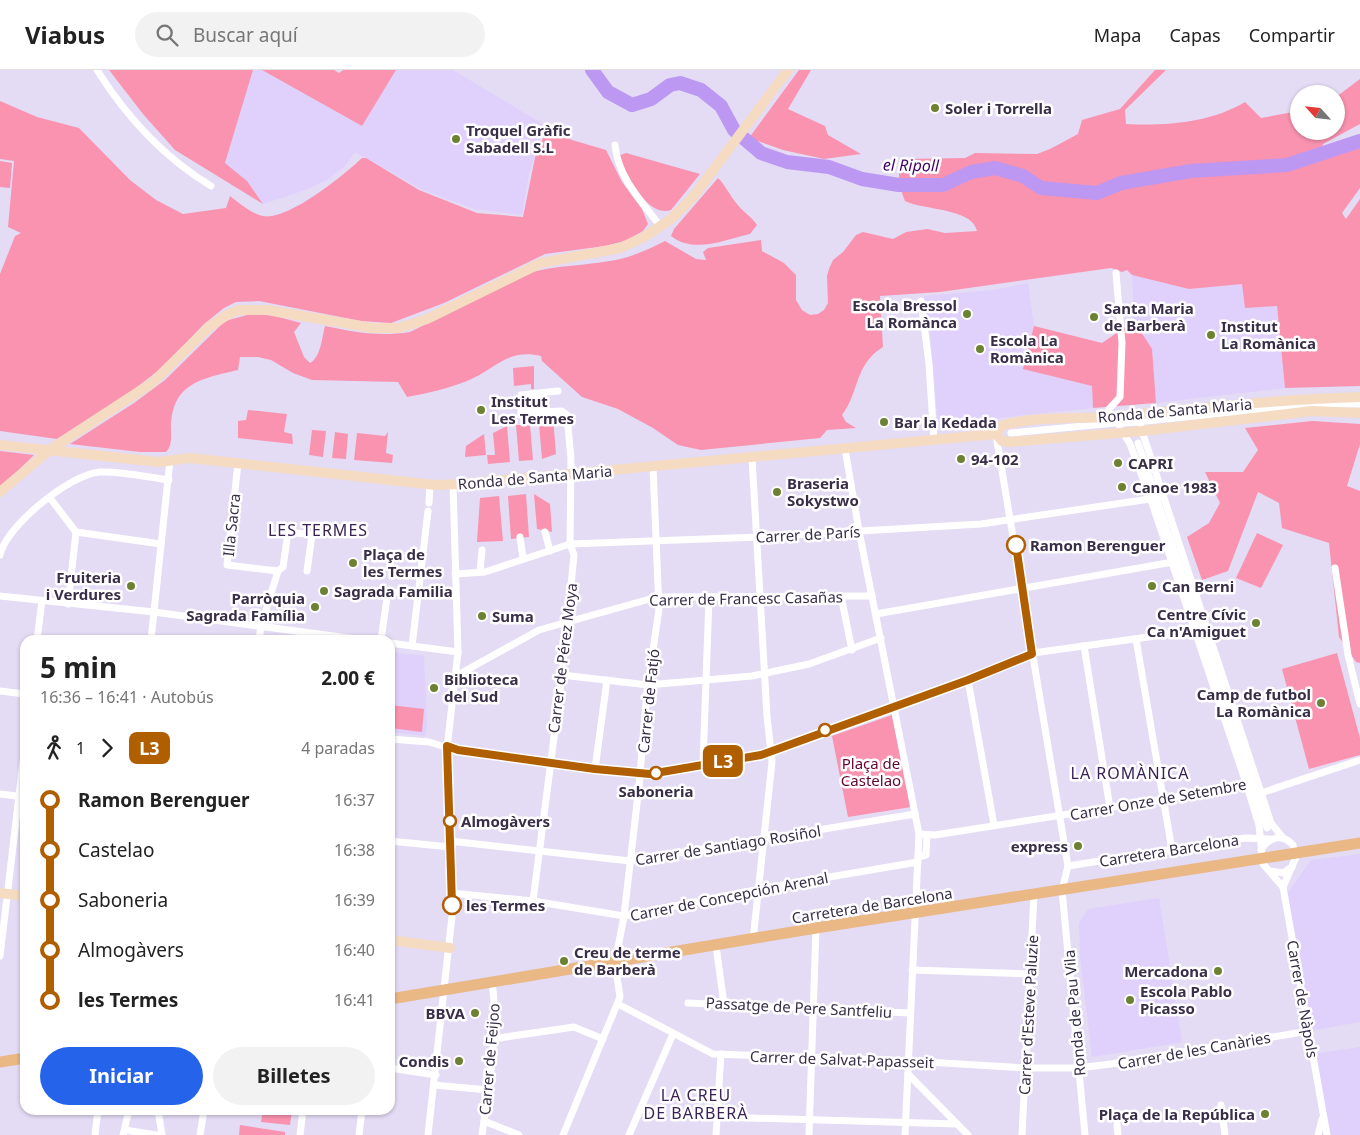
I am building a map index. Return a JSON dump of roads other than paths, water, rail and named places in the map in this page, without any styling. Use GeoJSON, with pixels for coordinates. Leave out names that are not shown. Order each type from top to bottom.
{"type":"FeatureCollection","features":[{"type":"Feature","properties":{"kind":"main road","name":"Carretera de Barcelona"},"geometry":{"type":"LineString","coordinates":[[395,998],[816,928],[1062,890],[1261,855],[1296,854],[1360,843]]}},
{"type":"Feature","properties":{"kind":"main road"},"geometry":{"type":"LineString","coordinates":[[0,1062],[20,1059]]}},
{"type":"Feature","properties":{"kind":"street"},"geometry":{"type":"LineString","coordinates":[[97,70],[121,105],[152,142],[175,162],[212,186]]}},
{"type":"Feature","properties":{"kind":"street"},"geometry":{"type":"LineString","coordinates":[[0,492],[51,449],[152,383],[209,327],[238,310],[267,310],[373,328],[399,328],[427,319],[541,263],[620,248],[637,241],[661,227],[693,197],[788,70]]}},
{"type":"Feature","properties":{"kind":"street"},"geometry":{"type":"LineString","coordinates":[[614,145],[618,163],[626,181],[661,227]]}},
{"type":"Feature","properties":{"kind":"street"},"geometry":{"type":"LineString","coordinates":[[1110,409],[1120,397],[1122,343],[1116,273]]}},
{"type":"Feature","properties":{"kind":"street"},"geometry":{"type":"LineString","coordinates":[[921,301],[929,364],[934,441]]}},
{"type":"Feature","properties":{"kind":"street","name":"Carrer de Pérez Moya"},"geometry":{"type":"LineString","coordinates":[[533,900],[562,675],[574,555],[570,544],[571,458],[567,415],[562,411],[521,413],[521,396],[558,391]]}},
{"type":"Feature","properties":{"kind":"street","name":"Ronda de Santa Maria"},"geometry":{"type":"LineString","coordinates":[[1141,422],[1312,398],[1360,397]]}},
{"type":"Feature","properties":{"kind":"street","name":"Ronda de Santa Maria"},"geometry":{"type":"LineString","coordinates":[[996,434],[1002,441],[1011,442],[1120,423],[1313,404],[1360,404]]}},
{"type":"Feature","properties":{"kind":"street","name":"Ronda de Santa Maria"},"geometry":{"type":"LineString","coordinates":[[996,434],[1001,426],[1009,423],[1120,423],[1312,411],[1360,413]]}},
{"type":"Feature","properties":{"kind":"street"},"geometry":{"type":"LineString","coordinates":[[1138,444],[1252,783],[1269,825],[1293,845],[1296,854],[1283,887],[1268,870],[1261,855],[1259,824],[1252,783],[1157,499],[1141,422]]}},
{"type":"Feature","properties":{"kind":"street"},"geometry":{"type":"LineString","coordinates":[[1010,432],[1120,423],[1157,499]]}},
{"type":"Feature","properties":{"kind":"street"},"geometry":{"type":"LineString","coordinates":[[996,434],[1012,520],[1032,654],[1068,866]]}},
{"type":"Feature","properties":{"kind":"street","name":"Ronda de Santa Maria"},"geometry":{"type":"LineString","coordinates":[[0,445],[159,462],[190,458],[430,484],[453,484],[570,475],[996,434]]}},
{"type":"Feature","properties":{"kind":"street"},"geometry":{"type":"LineString","coordinates":[[845,449],[859,531],[919,834],[910,1012],[910,1061],[905,1135]]}},
{"type":"Feature","properties":{"kind":"street"},"geometry":{"type":"LineString","coordinates":[[752,458],[759,537],[765,672],[772,762],[753,940]]}},
{"type":"Feature","properties":{"kind":"street"},"geometry":{"type":"LineString","coordinates":[[152,635],[170,460]]}},
{"type":"Feature","properties":{"kind":"street","name":"Illa Sacra"},"geometry":{"type":"LineString","coordinates":[[238,463],[226,565],[278,571]]}},
{"type":"Feature","properties":{"kind":"street","name":"Carrer de Fatjó"},"geometry":{"type":"LineString","coordinates":[[618,1004],[620,997],[615,962],[624,916],[648,684],[659,609],[653,467]]}},
{"type":"Feature","properties":{"kind":"street"},"geometry":{"type":"LineString","coordinates":[[0,555],[8,535],[18,523],[78,478],[100,472],[169,480]]}},
{"type":"Feature","properties":{"kind":"street"},"geometry":{"type":"LineString","coordinates":[[430,484],[430,503]]}},
{"type":"Feature","properties":{"kind":"street"},"geometry":{"type":"LineString","coordinates":[[428,1135],[450,948],[451,893],[447,746],[458,652],[453,484]]}},
{"type":"Feature","properties":{"kind":"street"},"geometry":{"type":"LineString","coordinates":[[50,498],[76,532],[68,604]]}},
{"type":"Feature","properties":{"kind":"street","name":"Carrer de París"},"geometry":{"type":"LineString","coordinates":[[455,574],[480,572],[570,544],[759,537],[982,524],[1157,499]]}},
{"type":"Feature","properties":{"kind":"street"},"geometry":{"type":"LineString","coordinates":[[412,646],[428,511]]}},
{"type":"Feature","properties":{"kind":"street"},"geometry":{"type":"LineString","coordinates":[[76,532],[162,544]]}},
{"type":"Feature","properties":{"kind":"street"},"geometry":{"type":"LineString","coordinates":[[260,635],[261,626],[278,571],[283,567],[288,532],[312,535],[307,571]]}},
{"type":"Feature","properties":{"kind":"street"},"geometry":{"type":"LineString","coordinates":[[545,532],[550,551]]}},
{"type":"Feature","properties":{"kind":"street"},"geometry":{"type":"LineString","coordinates":[[520,536],[523,558]]}},
{"type":"Feature","properties":{"kind":"street"},"geometry":{"type":"LineString","coordinates":[[480,572],[482,550]]}},
{"type":"Feature","properties":{"kind":"street"},"geometry":{"type":"LineString","coordinates":[[876,614],[1177,561]]}},
{"type":"Feature","properties":{"kind":"street"},"geometry":{"type":"LineString","coordinates":[[1335,568],[1344,630],[1357,683],[1360,704]]}},
{"type":"Feature","properties":{"kind":"street"},"geometry":{"type":"LineString","coordinates":[[382,635],[388,590],[418,594]]}},
{"type":"Feature","properties":{"kind":"street"},"geometry":{"type":"LineString","coordinates":[[0,596],[154,612],[316,635]]}},
{"type":"Feature","properties":{"kind":"street"},"geometry":{"type":"LineString","coordinates":[[841,596],[852,650]]}},
{"type":"Feature","properties":{"kind":"street","name":"Carrer de Francesc Casañas"},"geometry":{"type":"LineString","coordinates":[[456,676],[539,630],[657,597],[872,596]]}},
{"type":"Feature","properties":{"kind":"street"},"geometry":{"type":"LineString","coordinates":[[703,764],[709,597]]}},
{"type":"Feature","properties":{"kind":"street"},"geometry":{"type":"LineString","coordinates":[[38,635],[42,601]]}},
{"type":"Feature","properties":{"kind":"street"},"geometry":{"type":"LineString","coordinates":[[395,740],[595,769],[650,774],[761,755],[894,705],[968,680],[1032,654],[1200,630]]}},
{"type":"Feature","properties":{"kind":"street"},"geometry":{"type":"LineString","coordinates":[[562,675],[648,684],[752,676],[809,664],[881,638]]}},
{"type":"Feature","properties":{"kind":"street"},"geometry":{"type":"LineString","coordinates":[[1136,639],[1172,850]]}},
{"type":"Feature","properties":{"kind":"street"},"geometry":{"type":"LineString","coordinates":[[395,644],[458,652]]}},
{"type":"Feature","properties":{"kind":"street"},"geometry":{"type":"LineString","coordinates":[[1084,646],[1110,808]]}},
{"type":"Feature","properties":{"kind":"street"},"geometry":{"type":"LineString","coordinates":[[595,769],[607,680]]}},
{"type":"Feature","properties":{"kind":"street"},"geometry":{"type":"LineString","coordinates":[[968,680],[994,825]]}},
{"type":"Feature","properties":{"kind":"street"},"geometry":{"type":"LineString","coordinates":[[0,691],[20,693]]}},
{"type":"Feature","properties":{"kind":"street"},"geometry":{"type":"LineString","coordinates":[[1261,793],[1360,760]]}},
{"type":"Feature","properties":{"kind":"street"},"geometry":{"type":"LineString","coordinates":[[1252,783],[1261,793],[1269,825]]}},
{"type":"Feature","properties":{"kind":"street","name":"Carrer Onze de Setembre"},"geometry":{"type":"LineString","coordinates":[[919,834],[927,835],[1059,816],[1252,783]]}},
{"type":"Feature","properties":{"kind":"street"},"geometry":{"type":"LineString","coordinates":[[0,794],[20,796]]}},
{"type":"Feature","properties":{"kind":"street"},"geometry":{"type":"LineString","coordinates":[[0,956],[4,894],[20,807]]}},
{"type":"Feature","properties":{"kind":"street","name":"Carrer de Santiago Rosiñol"},"geometry":{"type":"LineString","coordinates":[[395,840],[630,861],[915,814]]}},
{"type":"Feature","properties":{"kind":"street"},"geometry":{"type":"LineString","coordinates":[[1259,824],[1264,829],[1269,825]]}},
{"type":"Feature","properties":{"kind":"street"},"geometry":{"type":"LineString","coordinates":[[918,860],[926,855],[927,835]]}},
{"type":"Feature","properties":{"kind":"street","name":"Carretera Barcelona"},"geometry":{"type":"LineString","coordinates":[[1068,866],[1245,838],[1270,840],[1283,838]]}},
{"type":"Feature","properties":{"kind":"street"},"geometry":{"type":"LineString","coordinates":[[1261,855],[1270,840]]}},
{"type":"Feature","properties":{"kind":"street","name":"Carrer de Concepción Arenal"},"geometry":{"type":"LineString","coordinates":[[451,893],[533,900],[624,916],[918,860]]}},
{"type":"Feature","properties":{"kind":"street","name":"Ronda de Pau Vila"},"geometry":{"type":"LineString","coordinates":[[1068,866],[1062,890],[1085,1135]]}},
{"type":"Feature","properties":{"kind":"street"},"geometry":{"type":"LineString","coordinates":[[1268,870],[1283,872],[1292,867]]}},
{"type":"Feature","properties":{"kind":"street","name":"Carrer de Nàpols"},"geometry":{"type":"LineString","coordinates":[[1283,887],[1327,1135]]}},
{"type":"Feature","properties":{"kind":"street"},"geometry":{"type":"LineString","coordinates":[[4,894],[20,896]]}},
{"type":"Feature","properties":{"kind":"street","name":"Carrer d'Esteve Paluzie"},"geometry":{"type":"LineString","coordinates":[[1022,1135],[1034,894]]}},
{"type":"Feature","properties":{"kind":"street"},"geometry":{"type":"LineString","coordinates":[[809,1135],[816,928]]}},
{"type":"Feature","properties":{"kind":"street"},"geometry":{"type":"LineString","coordinates":[[395,941],[450,948]]}},
{"type":"Feature","properties":{"kind":"street"},"geometry":{"type":"LineString","coordinates":[[716,946],[724,1004]]}},
{"type":"Feature","properties":{"kind":"street"},"geometry":{"type":"LineString","coordinates":[[912,970],[1030,974]]}},
{"type":"Feature","properties":{"kind":"street","name":"Carrer de Feijoo"},"geometry":{"type":"LineString","coordinates":[[482,1135],[492,1039],[494,996],[492,982]]}},
{"type":"Feature","properties":{"kind":"street","name":"Passatge de Pere Santfeliu"},"geometry":{"type":"LineString","coordinates":[[688,1003],[910,1012]]}},
{"type":"Feature","properties":{"kind":"street"},"geometry":{"type":"LineString","coordinates":[[563,1135],[618,1004]]}},
{"type":"Feature","properties":{"kind":"street","name":"Carrer de Salvat-Papasseit"},"geometry":{"type":"LineString","coordinates":[[618,1004],[713,1054],[910,1061],[1025,1068],[1078,1068]]}},
{"type":"Feature","properties":{"kind":"street"},"geometry":{"type":"LineString","coordinates":[[492,1039],[574,1027],[603,1039]]}},
{"type":"Feature","properties":{"kind":"street","name":"Carrer de les Canàries"},"geometry":{"type":"LineString","coordinates":[[1078,1068],[1309,1031]]}},
{"type":"Feature","properties":{"kind":"street"},"geometry":{"type":"LineString","coordinates":[[629,1135],[672,1034]]}},
{"type":"Feature","properties":{"kind":"street"},"geometry":{"type":"LineString","coordinates":[[716,1135],[721,1054]]}},
{"type":"Feature","properties":{"kind":"street"},"geometry":{"type":"LineString","coordinates":[[395,1069],[436,1075]]}},
{"type":"Feature","properties":{"kind":"street"},"geometry":{"type":"LineString","coordinates":[[908,1074],[968,1135]]}},
{"type":"Feature","properties":{"kind":"street"},"geometry":{"type":"LineString","coordinates":[[434,1085],[488,1090]]}},
{"type":"Feature","properties":{"kind":"street"},"geometry":{"type":"LineString","coordinates":[[1221,1105],[1225,1135]]}},
{"type":"Feature","properties":{"kind":"street","name":"Carrer de Nàpols"},"geometry":{"type":"LineString","coordinates":[[1318,1135],[1323,1111]]}},
{"type":"Feature","properties":{"kind":"street"},"geometry":{"type":"LineString","coordinates":[[95,1135],[97,1115]]}},
{"type":"Feature","properties":{"kind":"street"},"geometry":{"type":"LineString","coordinates":[[128,1115],[124,1132],[156,1135]]}},
{"type":"Feature","properties":{"kind":"street"},"geometry":{"type":"LineString","coordinates":[[159,1115],[162,1135]]}},
{"type":"Feature","properties":{"kind":"street"},"geometry":{"type":"LineString","coordinates":[[200,1135],[203,1115]]}},
{"type":"Feature","properties":{"kind":"street"},"geometry":{"type":"LineString","coordinates":[[300,1135],[302,1115]]}},
{"type":"Feature","properties":{"kind":"street"},"geometry":{"type":"LineString","coordinates":[[359,1135],[361,1115]]}},
{"type":"Feature","properties":{"kind":"street"},"geometry":{"type":"LineString","coordinates":[[716,1117],[810,1122],[956,1124]]}},
{"type":"Feature","properties":{"kind":"street"},"geometry":{"type":"LineString","coordinates":[[484,1121],[519,1135]]}},
{"type":"Feature","properties":{"kind":"street"},"geometry":{"type":"LineString","coordinates":[[1117,1125],[1118,1135]]}},
{"type":"Feature","properties":{"kind":"waterway","name":"el Ripoll"},"geometry":{"type":"LineString","coordinates":[[592,70],[608,92],[632,105],[651,99],[670,85],[680,83],[701,90],[721,106],[734,130],[761,153],[787,162],[829,167],[862,179],[899,185],[943,185],[971,172],[995,168],[1023,176],[1041,188],[1097,193],[1121,183],[1191,171],[1287,165],[1360,141]]}},
{"type":"Feature","properties":{"kind":"place","name":"Soler i Torrella"},"geometry":{"type":"Point","coordinates":[935,108]}},
{"type":"Feature","properties":{"kind":"place","name":"Troquel Gràfic Sabadell S.L"},"geometry":{"type":"Point","coordinates":[456,139]}},
{"type":"Feature","properties":{"kind":"place","name":"Escola Bressol La Romànca"},"geometry":{"type":"Point","coordinates":[967,314]}},
{"type":"Feature","properties":{"kind":"place","name":"Santa Maria de Barberà"},"geometry":{"type":"Point","coordinates":[1094,317]}},
{"type":"Feature","properties":{"kind":"place","name":"Institut La Romànica"},"geometry":{"type":"Point","coordinates":[1211,335]}},
{"type":"Feature","properties":{"kind":"place","name":"Escola La Romànica"},"geometry":{"type":"Point","coordinates":[980,349]}},
{"type":"Feature","properties":{"kind":"place","name":"Institut Les Termes"},"geometry":{"type":"Point","coordinates":[481,410]}},
{"type":"Feature","properties":{"kind":"place","name":"Bar la Kedada"},"geometry":{"type":"Point","coordinates":[884,422]}},
{"type":"Feature","properties":{"kind":"place","name":"94-102"},"geometry":{"type":"Point","coordinates":[961,459]}},
{"type":"Feature","properties":{"kind":"place","name":"CAPRI"},"geometry":{"type":"Point","coordinates":[1118,463]}},
{"type":"Feature","properties":{"kind":"place","name":"Canoe 1983"},"geometry":{"type":"Point","coordinates":[1122,487]}},
{"type":"Feature","properties":{"kind":"place","name":"Braseria Sokystwo"},"geometry":{"type":"Point","coordinates":[777,492]}},
{"type":"Feature","properties":{"kind":"place","name":"Ramon Berenguer"},"geometry":{"type":"Point","coordinates":[1016,545]}},
{"type":"Feature","properties":{"kind":"place","name":"Plaça de les Termes"},"geometry":{"type":"Point","coordinates":[353,563]}},
{"type":"Feature","properties":{"kind":"place","name":"Fruiteria i Verdures"},"geometry":{"type":"Point","coordinates":[131,586]}},
{"type":"Feature","properties":{"kind":"place","name":"Can Berni"},"geometry":{"type":"Point","coordinates":[1152,586]}},
{"type":"Feature","properties":{"kind":"place","name":"Sagrada Familia"},"geometry":{"type":"Point","coordinates":[324,591]}},
{"type":"Feature","properties":{"kind":"place","name":"Parròquia Sagrada Família"},"geometry":{"type":"Point","coordinates":[315,607]}},
{"type":"Feature","properties":{"kind":"place","name":"Suma"},"geometry":{"type":"Point","coordinates":[482,616]}},
{"type":"Feature","properties":{"kind":"place","name":"Centre Cívic Ca n'Amiguet"},"geometry":{"type":"Point","coordinates":[1256,623]}},
{"type":"Feature","properties":{"kind":"place","name":"Biblioteca del Sud"},"geometry":{"type":"Point","coordinates":[434,688]}},
{"type":"Feature","properties":{"kind":"place","name":"Camp de futbol La Romànica"},"geometry":{"type":"Point","coordinates":[1321,703]}},
{"type":"Feature","properties":{"kind":"place","name":"Saboneria"},"geometry":{"type":"Point","coordinates":[656,773]}},
{"type":"Feature","properties":{"kind":"place","name":"Almogàvers"},"geometry":{"type":"Point","coordinates":[450,821]}},
{"type":"Feature","properties":{"kind":"place","name":"express"},"geometry":{"type":"Point","coordinates":[1078,846]}},
{"type":"Feature","properties":{"kind":"place","name":"les Termes"},"geometry":{"type":"Point","coordinates":[452,905]}},
{"type":"Feature","properties":{"kind":"place","name":"Creu de terme de Barberà"},"geometry":{"type":"Point","coordinates":[564,961]}},
{"type":"Feature","properties":{"kind":"place","name":"Mercadona"},"geometry":{"type":"Point","coordinates":[1218,971]}},
{"type":"Feature","properties":{"kind":"place","name":"Escola Pablo Picasso"},"geometry":{"type":"Point","coordinates":[1130,1000]}},
{"type":"Feature","properties":{"kind":"place","name":"BBVA"},"geometry":{"type":"Point","coordinates":[475,1013]}},
{"type":"Feature","properties":{"kind":"place","name":"Condis"},"geometry":{"type":"Point","coordinates":[459,1061]}},
{"type":"Feature","properties":{"kind":"place","name":"Plaça de la República"},"geometry":{"type":"Point","coordinates":[1265,1114]}},
{"type":"Feature","properties":{"kind":"district","name":"LES TERMES"},"geometry":{"type":"Point","coordinates":[318,530]}},
{"type":"Feature","properties":{"kind":"district","name":"LA ROMÀNICA"},"geometry":{"type":"Point","coordinates":[1130,773]}},
{"type":"Feature","properties":{"kind":"district","name":"LA CREU DE BARBERÀ"},"geometry":{"type":"Point","coordinates":[696,1104]}},
{"type":"Feature","properties":{"kind":"park label","name":"Plaça de Castelao"},"geometry":{"type":"Point","coordinates":[871,772]}}]}
